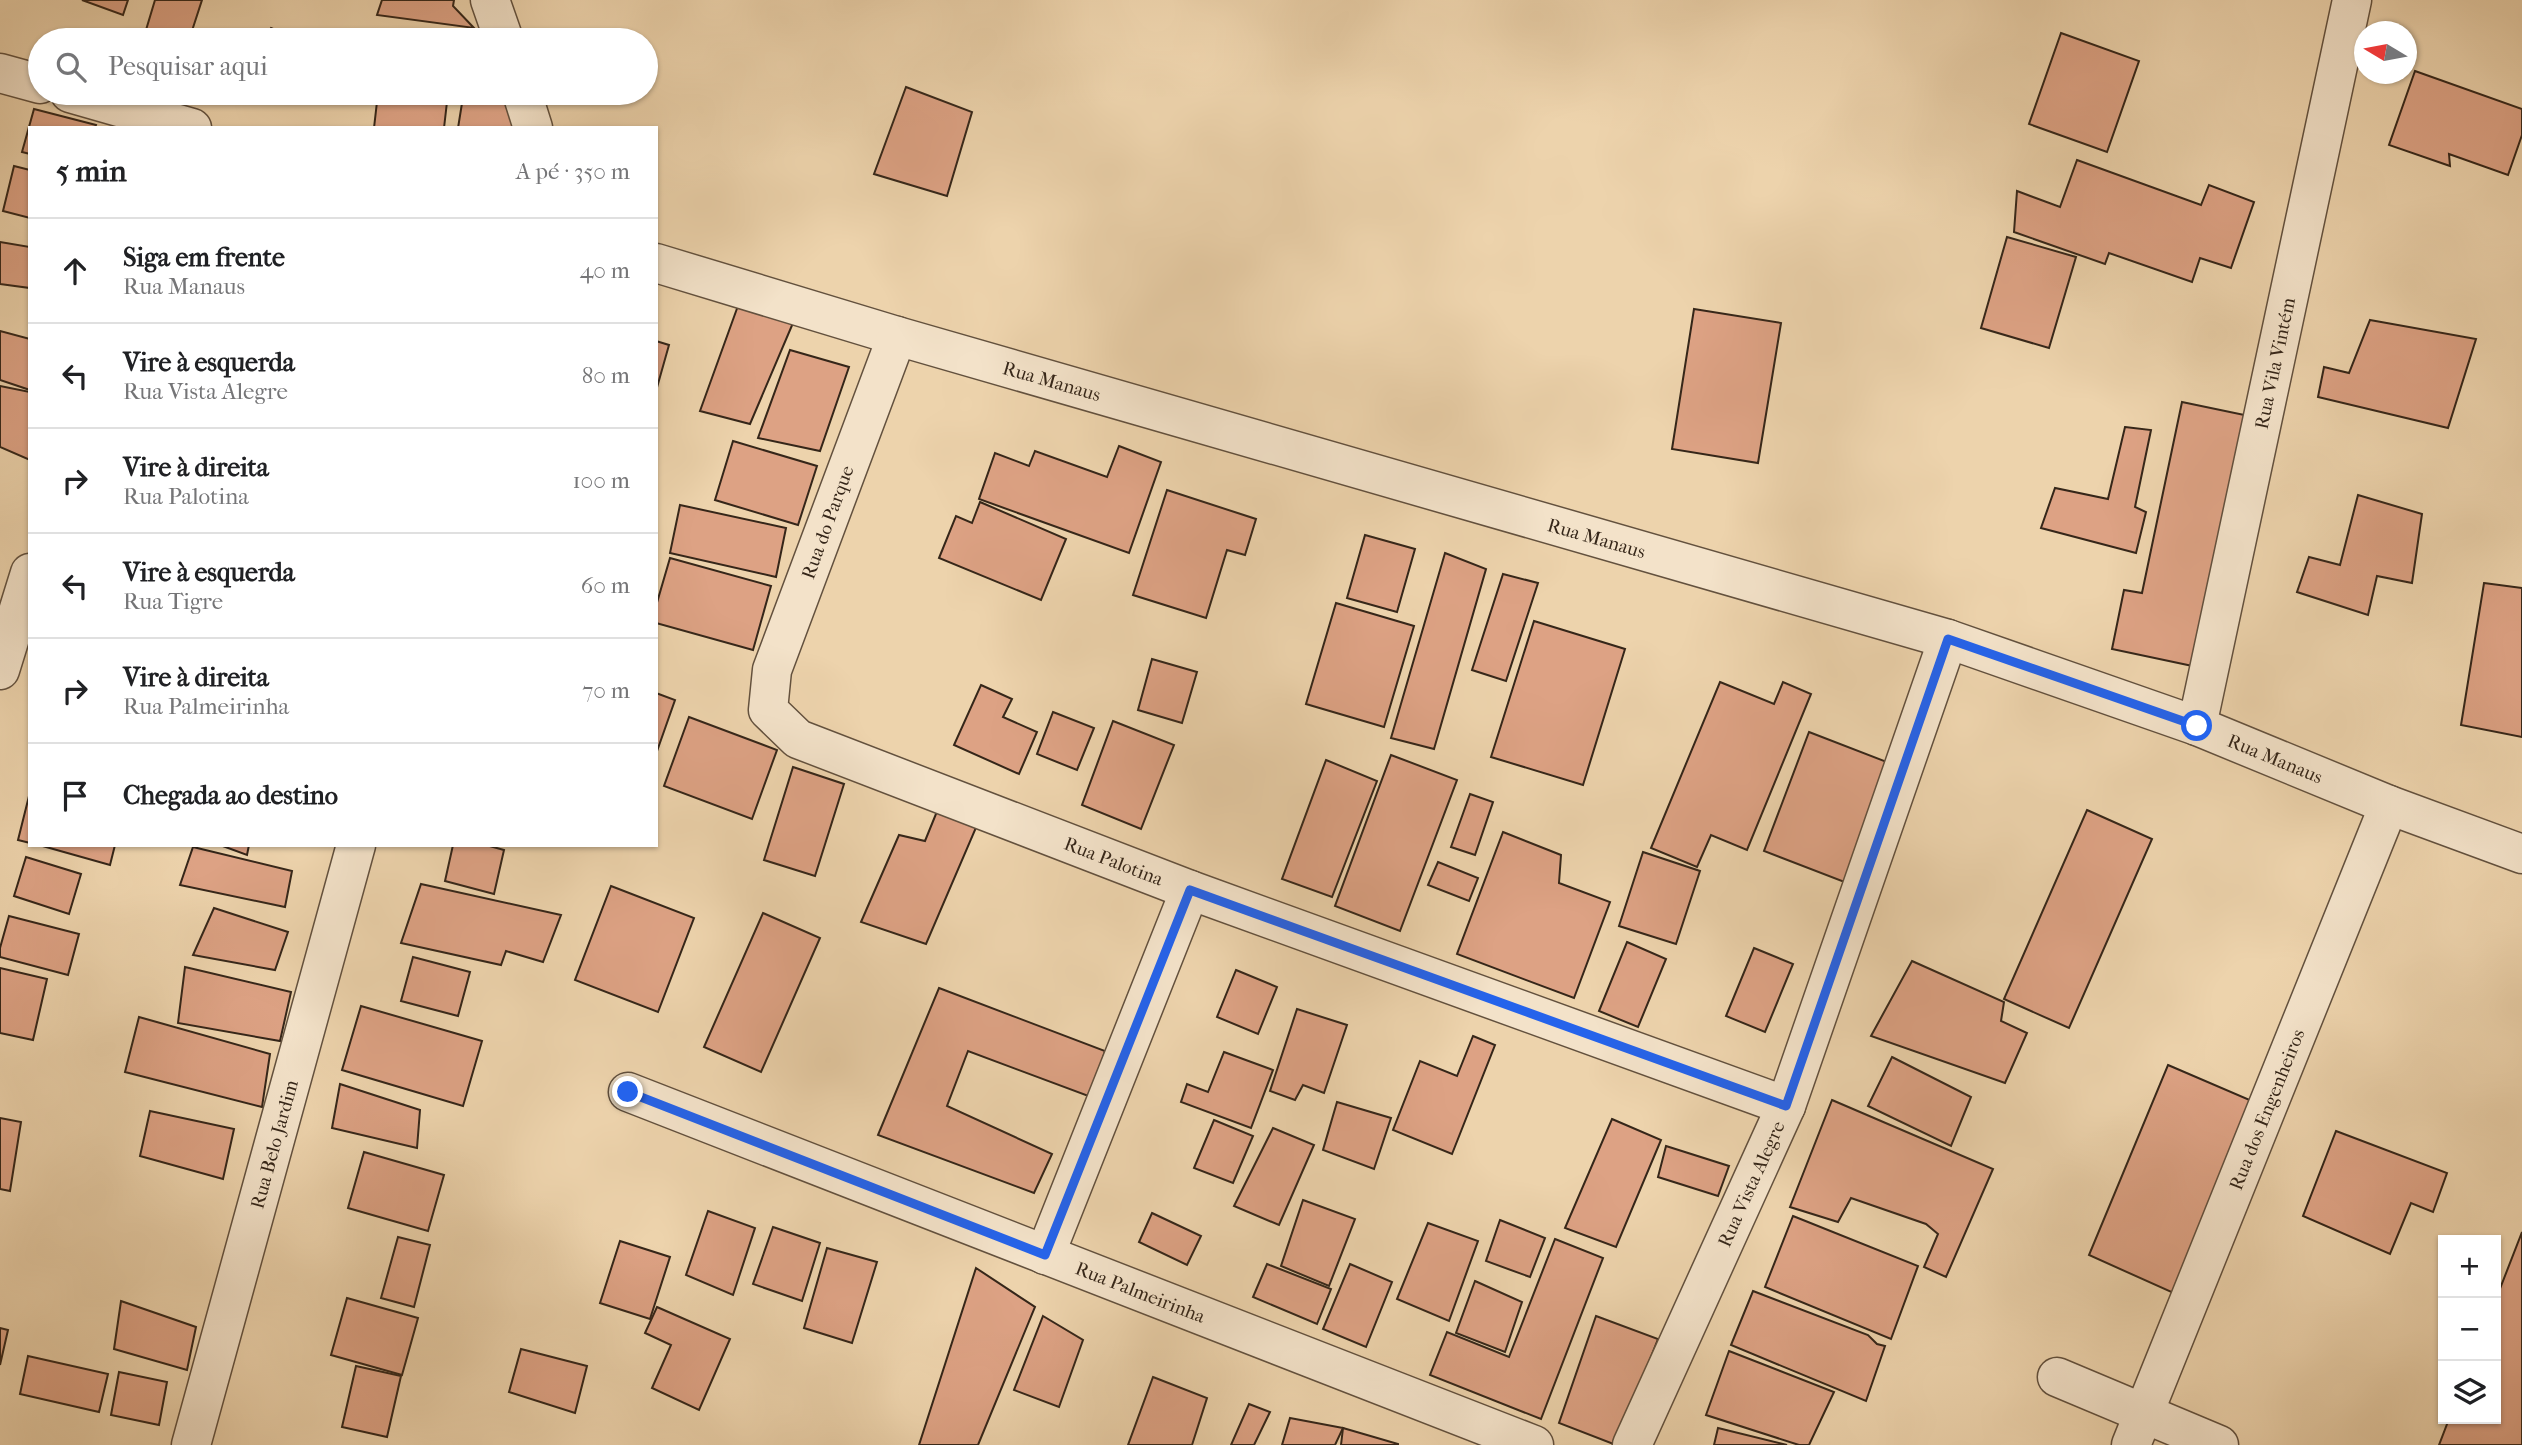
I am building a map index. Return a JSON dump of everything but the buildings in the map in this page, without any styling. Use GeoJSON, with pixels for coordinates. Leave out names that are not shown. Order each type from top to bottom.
{"type":"FeatureCollection","features":[{"type":"Feature","properties":{"kind":"street"},"geometry":{"type":"LineString","coordinates":[[490,0],[500,28]]}},
{"type":"Feature","properties":{"kind":"street","name":"Rua Vila Vintém"},"geometry":{"type":"LineString","coordinates":[[2197,726],[2352,0]]}},
{"type":"Feature","properties":{"kind":"street"},"geometry":{"type":"LineString","coordinates":[[0,73],[28,81]]}},
{"type":"Feature","properties":{"kind":"street"},"geometry":{"type":"LineString","coordinates":[[103,105],[146,121],[179,126]]}},
{"type":"Feature","properties":{"kind":"street"},"geometry":{"type":"LineString","coordinates":[[526,105],[532,126]]}},
{"type":"Feature","properties":{"kind":"street","name":"Rua Manaus"},"geometry":{"type":"LineString","coordinates":[[658,265],[1948,639],[2197,726],[2389,805],[2522,855]]}},
{"type":"Feature","properties":{"kind":"street","name":"Rua do Parque"},"geometry":{"type":"LineString","coordinates":[[768,710],[772,670],[897,336]]}},
{"type":"Feature","properties":{"kind":"street"},"geometry":{"type":"LineString","coordinates":[[0,670],[28,579]]}},
{"type":"Feature","properties":{"kind":"street","name":"Rua Vista Alegre"},"geometry":{"type":"LineString","coordinates":[[1632,1445],[1786,1106],[1948,639]]}},
{"type":"Feature","properties":{"kind":"street","name":"Rua Palotina"},"geometry":{"type":"LineString","coordinates":[[768,710],[798,738],[1190,890],[1786,1106]]}},
{"type":"Feature","properties":{"kind":"street","name":"Rua dos Engenheiros"},"geometry":{"type":"LineString","coordinates":[[2137,1429],[2389,805]]}},
{"type":"Feature","properties":{"kind":"street","name":"Rua Belo Jardim"},"geometry":{"type":"LineString","coordinates":[[191,1445],[355,847]]}},
{"type":"Feature","properties":{"kind":"street"},"geometry":{"type":"LineString","coordinates":[[1045,1255],[1190,890]]}},
{"type":"Feature","properties":{"kind":"street","name":"Rua Palmeirinha"},"geometry":{"type":"LineString","coordinates":[[628,1092],[1534,1445]]}},
{"type":"Feature","properties":{"kind":"street"},"geometry":{"type":"LineString","coordinates":[[2057,1377],[2137,1429],[2220,1445]]}},
{"type":"Feature","properties":{"kind":"route"},"geometry":{"type":"LineString","coordinates":[[628,1092],[1045,1255],[1190,890],[1786,1106],[1948,639],[2197,726]]}}]}
